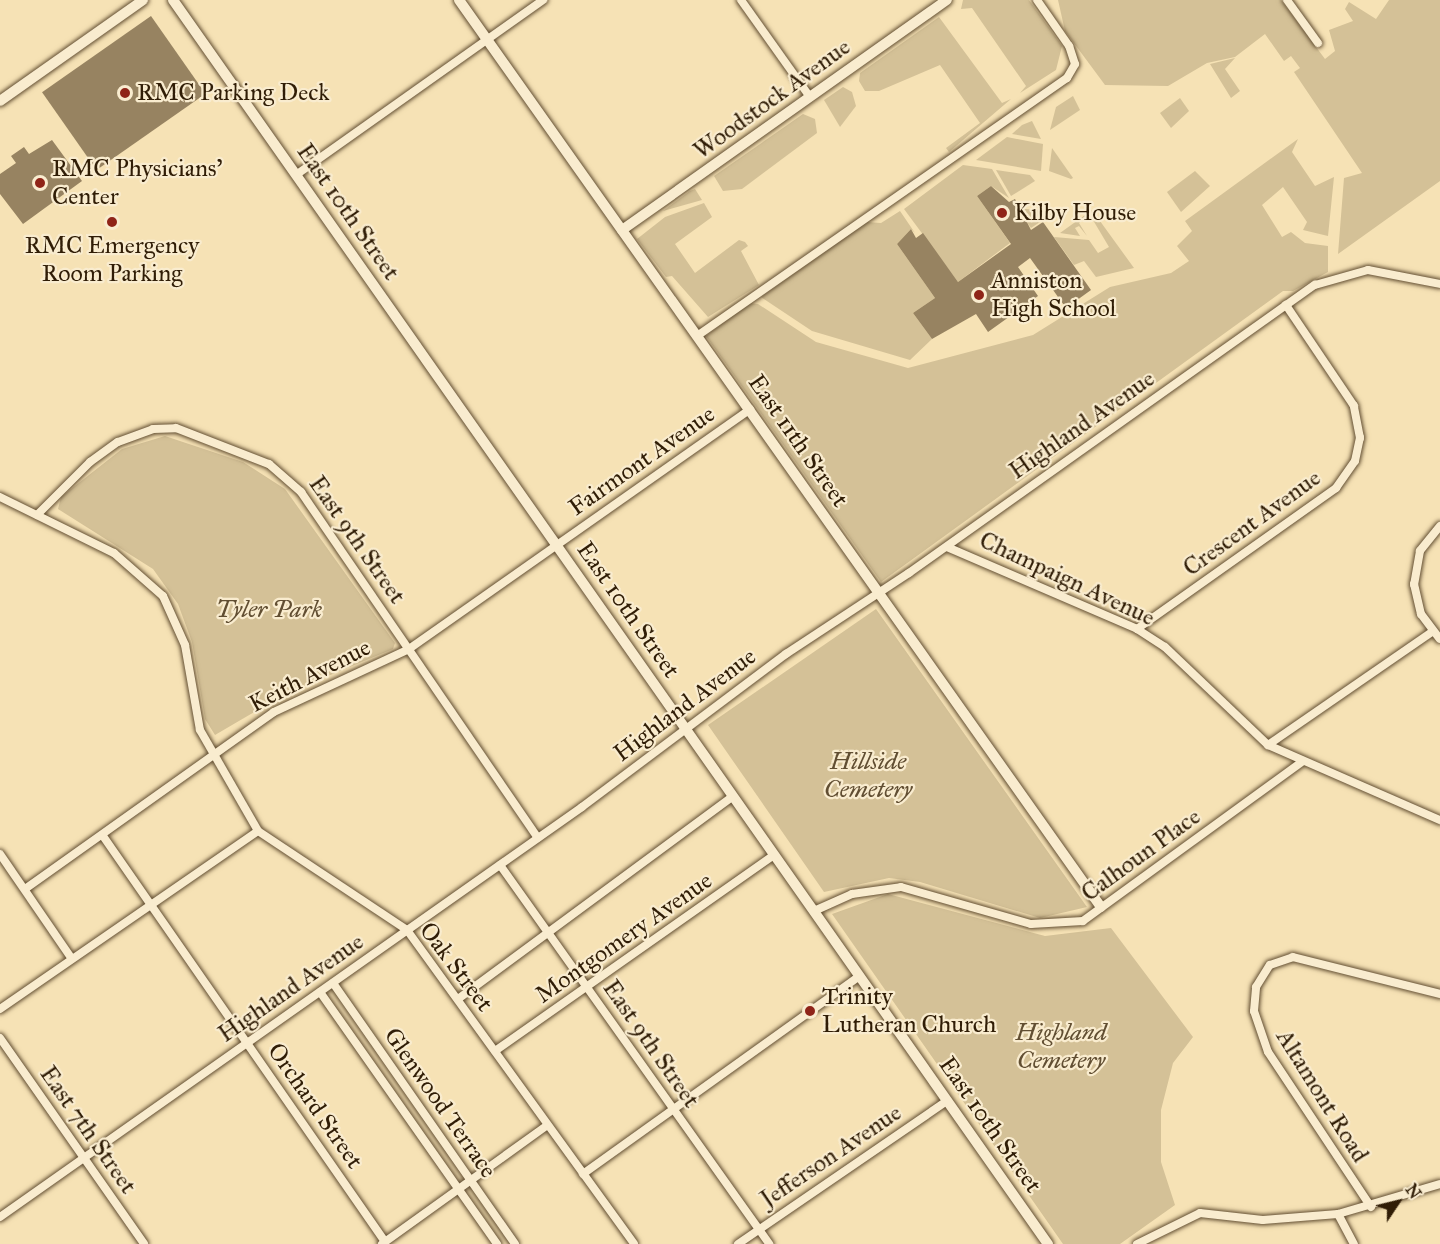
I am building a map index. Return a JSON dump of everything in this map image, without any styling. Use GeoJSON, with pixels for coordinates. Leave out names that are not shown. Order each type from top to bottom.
{"type":"FeatureCollection","features":[{"type":"Feature","properties":{"kind":"street"},"geometry":{"type":"LineString","coordinates":[[0,101],[143,0]]}},
{"type":"Feature","properties":{"kind":"street","name":"East 10th Street"},"geometry":{"type":"LineString","coordinates":[[173,0],[1048,1244]]}},
{"type":"Feature","properties":{"kind":"street","name":"East 11th Street"},"geometry":{"type":"LineString","coordinates":[[459,0],[1101,908]]}},
{"type":"Feature","properties":{"kind":"street"},"geometry":{"type":"LineString","coordinates":[[296,175],[543,0]]}},
{"type":"Feature","properties":{"kind":"street"},"geometry":{"type":"LineString","coordinates":[[741,0],[810,97]]}},
{"type":"Feature","properties":{"kind":"street","name":"Woodstock Avenue"},"geometry":{"type":"LineString","coordinates":[[622,230],[947,0]]}},
{"type":"Feature","properties":{"kind":"street"},"geometry":{"type":"LineString","coordinates":[[697,336],[1066,78],[1075,64],[1069,46],[1036,0]]}},
{"type":"Feature","properties":{"kind":"street"},"geometry":{"type":"LineString","coordinates":[[1288,0],[1318,43]]}},
{"type":"Feature","properties":{"kind":"street","name":"Highland Avenue"},"geometry":{"type":"LineString","coordinates":[[0,1217],[500,865],[878,592],[947,547],[1286,305],[1344,274],[1368,270],[1411,274],[1440,284]]}},
{"type":"Feature","properties":{"kind":"street","name":"Crescent Avenue"},"geometry":{"type":"LineString","coordinates":[[1137,629],[1336,488],[1355,461],[1360,438],[1354,406],[1286,305]]}},
{"type":"Feature","properties":{"kind":"street","name":"Fairmont Avenue"},"geometry":{"type":"LineString","coordinates":[[557,546],[750,409]]}},
{"type":"Feature","properties":{"kind":"street","name":"East 9th Street"},"geometry":{"type":"LineString","coordinates":[[38,515],[118,442],[153,429],[176,428],[219,442],[269,464],[294,484],[538,838]]}},
{"type":"Feature","properties":{"kind":"street","name":"Oak Street"},"geometry":{"type":"LineString","coordinates":[[0,497],[114,553],[162,596],[182,634],[194,710],[211,754],[258,831],[407,930],[633,1244]]}},
{"type":"Feature","properties":{"kind":"street"},"geometry":{"type":"LineString","coordinates":[[1440,526],[1420,551],[1414,584],[1417,605],[1432,632],[1440,639]]}},
{"type":"Feature","properties":{"kind":"street","name":"Keith Avenue"},"geometry":{"type":"LineString","coordinates":[[25,889],[103,836],[211,754],[296,699],[409,649],[557,546]]}},
{"type":"Feature","properties":{"kind":"street","name":"Champaign Avenue"},"geometry":{"type":"LineString","coordinates":[[947,547],[1137,629],[1165,647],[1268,745],[1302,762],[1440,819]]}},
{"type":"Feature","properties":{"kind":"street"},"geometry":{"type":"LineString","coordinates":[[1268,745],[1432,632]]}},
{"type":"Feature","properties":{"kind":"street","name":"Calhoun Place"},"geometry":{"type":"LineString","coordinates":[[814,911],[852,894],[901,887],[1031,924],[1083,921],[1302,762]]}},
{"type":"Feature","properties":{"kind":"street"},"geometry":{"type":"LineString","coordinates":[[458,999],[546,929],[733,796]]}},
{"type":"Feature","properties":{"kind":"street"},"geometry":{"type":"LineString","coordinates":[[0,1010],[258,831]]}},
{"type":"Feature","properties":{"kind":"street","name":"Orchard Street"},"geometry":{"type":"LineString","coordinates":[[103,836],[247,1042],[383,1243]]}},
{"type":"Feature","properties":{"kind":"street"},"geometry":{"type":"LineString","coordinates":[[0,854],[72,959]]}},
{"type":"Feature","properties":{"kind":"street","name":"Montgomery Avenue"},"geometry":{"type":"LineString","coordinates":[[495,1051],[774,855]]}},
{"type":"Feature","properties":{"kind":"street","name":"East 9th Street"},"geometry":{"type":"LineString","coordinates":[[500,865],[769,1244]]}},
{"type":"Feature","properties":{"kind":"street","name":"Altamont Road"},"geometry":{"type":"LineString","coordinates":[[1371,1207],[1268,1052],[1254,1011],[1257,987],[1270,965],[1293,957],[1440,994]]}},
{"type":"Feature","properties":{"kind":"street"},"geometry":{"type":"LineString","coordinates":[[583,1174],[860,976]]}},
{"type":"Feature","properties":{"kind":"street","name":"Glenwood Terrace"},"geometry":{"type":"LineString","coordinates":[[333,983],[515,1244]]}},
{"type":"Feature","properties":{"kind":"street","name":"Glenwood Terrace"},"geometry":{"type":"LineString","coordinates":[[320,992],[496,1244]]}},
{"type":"Feature","properties":{"kind":"street","name":"East 7th Street"},"geometry":{"type":"LineString","coordinates":[[0,1038],[144,1244]]}},
{"type":"Feature","properties":{"kind":"street"},"geometry":{"type":"LineString","coordinates":[[384,1082],[396,1073]]}},
{"type":"Feature","properties":{"kind":"street","name":"Jefferson Avenue"},"geometry":{"type":"LineString","coordinates":[[738,1244],[947,1101]]}},
{"type":"Feature","properties":{"kind":"street"},"geometry":{"type":"LineString","coordinates":[[383,1243],[472,1183],[546,1126]]}},
{"type":"Feature","properties":{"kind":"street"},"geometry":{"type":"LineString","coordinates":[[1137,1244],[1200,1213],[1263,1220],[1338,1214],[1371,1207],[1440,1184]]}},
{"type":"Feature","properties":{"kind":"street"},"geometry":{"type":"LineString","coordinates":[[1338,1214],[1354,1244]]}},
{"type":"Feature","properties":{"kind":"green space"},"geometry":{"type":"Polygon","coordinates":[[[963,0],[1029,0],[1062,46],[1056,70],[1020,93],[1026,86],[972,8],[961,9],[963,0]]]}},
{"type":"Feature","properties":{"kind":"green space"},"geometry":{"type":"Polygon","coordinates":[[[1058,0],[1281,0],[1325,59],[1335,51],[1329,30],[1353,21],[1345,9],[1349,2],[1376,19],[1389,0],[1440,0],[1440,181],[1338,254],[1344,178],[1362,173],[1294,72],[1300,68],[1291,56],[1284,61],[1265,34],[1235,57],[1207,63],[1168,86],[1105,85],[1065,31],[1058,0]]]}},
{"type":"Feature","properties":{"kind":"green space"},"geometry":{"type":"Polygon","coordinates":[[[939,17],[1002,103],[1011,99],[949,152],[946,148],[980,123],[940,65],[879,91],[865,91],[859,81],[860,73],[939,17]]]}},
{"type":"Feature","properties":{"kind":"green space"},"geometry":{"type":"Polygon","coordinates":[[[1235,58],[1225,69],[1240,91],[1231,98],[1210,64],[1235,58]]]}},
{"type":"Feature","properties":{"kind":"green space"},"geometry":{"type":"Polygon","coordinates":[[[843,87],[852,92],[856,106],[840,127],[824,100],[843,87]]]}},
{"type":"Feature","properties":{"kind":"green space"},"geometry":{"type":"Polygon","coordinates":[[[1073,96],[1080,110],[1050,130],[1056,107],[1073,96]]]}},
{"type":"Feature","properties":{"kind":"green space"},"geometry":{"type":"Polygon","coordinates":[[[1180,98],[1189,111],[1171,128],[1160,113],[1180,98]]]}},
{"type":"Feature","properties":{"kind":"green space"},"geometry":{"type":"Polygon","coordinates":[[[803,114],[815,119],[817,133],[742,189],[723,191],[714,176],[803,114]]]}},
{"type":"Feature","properties":{"kind":"green space"},"geometry":{"type":"Polygon","coordinates":[[[1032,121],[1041,139],[1012,134],[1022,125],[1032,121]]]}},
{"type":"Feature","properties":{"kind":"green space"},"geometry":{"type":"Polygon","coordinates":[[[1007,137],[1043,144],[1041,171],[976,160],[1007,137]]]}},
{"type":"Feature","properties":{"kind":"green space"},"geometry":{"type":"Polygon","coordinates":[[[1298,139],[1292,152],[1315,186],[1334,177],[1328,236],[1303,230],[1307,222],[1283,187],[1262,205],[1282,237],[1291,232],[1305,243],[1328,246],[1328,272],[1293,291],[1283,291],[881,582],[706,336],[749,303],[758,304],[816,342],[908,368],[1033,335],[1110,287],[1171,273],[1189,261],[1177,246],[1192,231],[1185,221],[1298,139]]]}},
{"type":"Feature","properties":{"kind":"green space"},"geometry":{"type":"Polygon","coordinates":[[[1052,148],[1073,178],[1049,171],[1052,148]]]}},
{"type":"Feature","properties":{"kind":"green space"},"geometry":{"type":"Polygon","coordinates":[[[963,165],[992,169],[1009,198],[991,186],[977,196],[1010,243],[958,282],[904,209],[963,165]]]}},
{"type":"Feature","properties":{"kind":"green space"},"geometry":{"type":"Polygon","coordinates":[[[996,170],[1030,175],[1035,181],[1011,196],[996,170]]]}},
{"type":"Feature","properties":{"kind":"green space"},"geometry":{"type":"Polygon","coordinates":[[[1195,171],[1210,186],[1181,212],[1167,192],[1195,171]]]}},
{"type":"Feature","properties":{"kind":"green space"},"geometry":{"type":"Polygon","coordinates":[[[695,189],[702,200],[663,211],[690,191],[695,189]]]}},
{"type":"Feature","properties":{"kind":"green space"},"geometry":{"type":"Polygon","coordinates":[[[704,203],[712,217],[675,244],[695,273],[739,240],[745,242],[748,246],[741,251],[759,285],[708,317],[672,276],[666,277],[637,239],[665,217],[704,203]]]}},
{"type":"Feature","properties":{"kind":"green space"},"geometry":{"type":"Polygon","coordinates":[[[1017,208],[1055,212],[1031,228],[1017,208]]]}},
{"type":"Feature","properties":{"kind":"green space"},"geometry":{"type":"Polygon","coordinates":[[[1092,210],[1134,268],[1096,277],[1084,261],[1074,265],[1054,237],[1089,240],[1098,253],[1109,247],[1090,215],[1079,223],[1087,236],[1079,226],[1075,228],[1080,236],[1060,233],[1092,210]]]}},
{"type":"Feature","properties":{"kind":"green space"},"geometry":{"type":"Polygon","coordinates":[[[900,211],[915,233],[911,229],[897,244],[935,298],[913,313],[932,339],[910,360],[812,331],[761,297],[867,222],[881,223],[900,211]]]}},
{"type":"Feature","properties":{"kind":"green space","name":"Tyler Park"},"geometry":{"type":"Polygon","coordinates":[[[165,436],[243,462],[285,489],[395,643],[393,649],[287,693],[215,735],[205,719],[192,642],[178,604],[153,569],[58,509],[61,497],[122,449],[165,436]]]}},
{"type":"Feature","properties":{"kind":"green space","name":"Hillside Cemetery"},"geometry":{"type":"Polygon","coordinates":[[[876,609],[1087,907],[1040,918],[920,882],[889,878],[824,892],[708,725],[876,609]]]}},
{"type":"Feature","properties":{"kind":"green space","name":"Highland Cemetery"},"geometry":{"type":"Polygon","coordinates":[[[888,894],[1045,936],[1111,928],[1193,1037],[1173,1063],[1161,1110],[1161,1162],[1175,1205],[1120,1244],[1063,1244],[832,914],[888,894]]]}},
{"type":"Feature","properties":{"kind":"building","name":"RMC Parking Deck"},"geometry":{"type":"Polygon","coordinates":[[[151,16],[205,94],[97,170],[42,92],[151,16]]]}},
{"type":"Feature","properties":{"kind":"building","name":"RMC Physicians' Center"},"geometry":{"type":"Polygon","coordinates":[[[52,140],[82,181],[23,224],[0,194],[0,174],[16,163],[11,156],[24,147],[29,154],[52,140]]]}},
{"type":"Feature","properties":{"kind":"building"},"geometry":{"type":"Polygon","coordinates":[[[991,186],[1009,202],[1015,199],[1031,230],[1043,222],[1091,290],[1066,308],[1030,258],[1018,267],[1038,296],[988,332],[976,314],[932,339],[913,313],[935,298],[897,244],[911,229],[916,238],[923,233],[958,282],[1011,244],[977,196],[991,186]]]}},
{"type":"Feature","properties":{"kind":"place","name":"RMC Parking Deck"},"geometry":{"type":"Point","coordinates":[125,93]}},
{"type":"Feature","properties":{"kind":"place","name":"RMC Physicians' Center"},"geometry":{"type":"Point","coordinates":[40,183]}},
{"type":"Feature","properties":{"kind":"place","name":"Kilby House"},"geometry":{"type":"Point","coordinates":[1002,213]}},
{"type":"Feature","properties":{"kind":"place","name":"RMC Emergency Room Parking"},"geometry":{"type":"Point","coordinates":[112,222]}},
{"type":"Feature","properties":{"kind":"place","name":"Anniston High School"},"geometry":{"type":"Point","coordinates":[979,295]}},
{"type":"Feature","properties":{"kind":"place","name":"Trinity Lutheran Church"},"geometry":{"type":"Point","coordinates":[810,1011]}}]}
